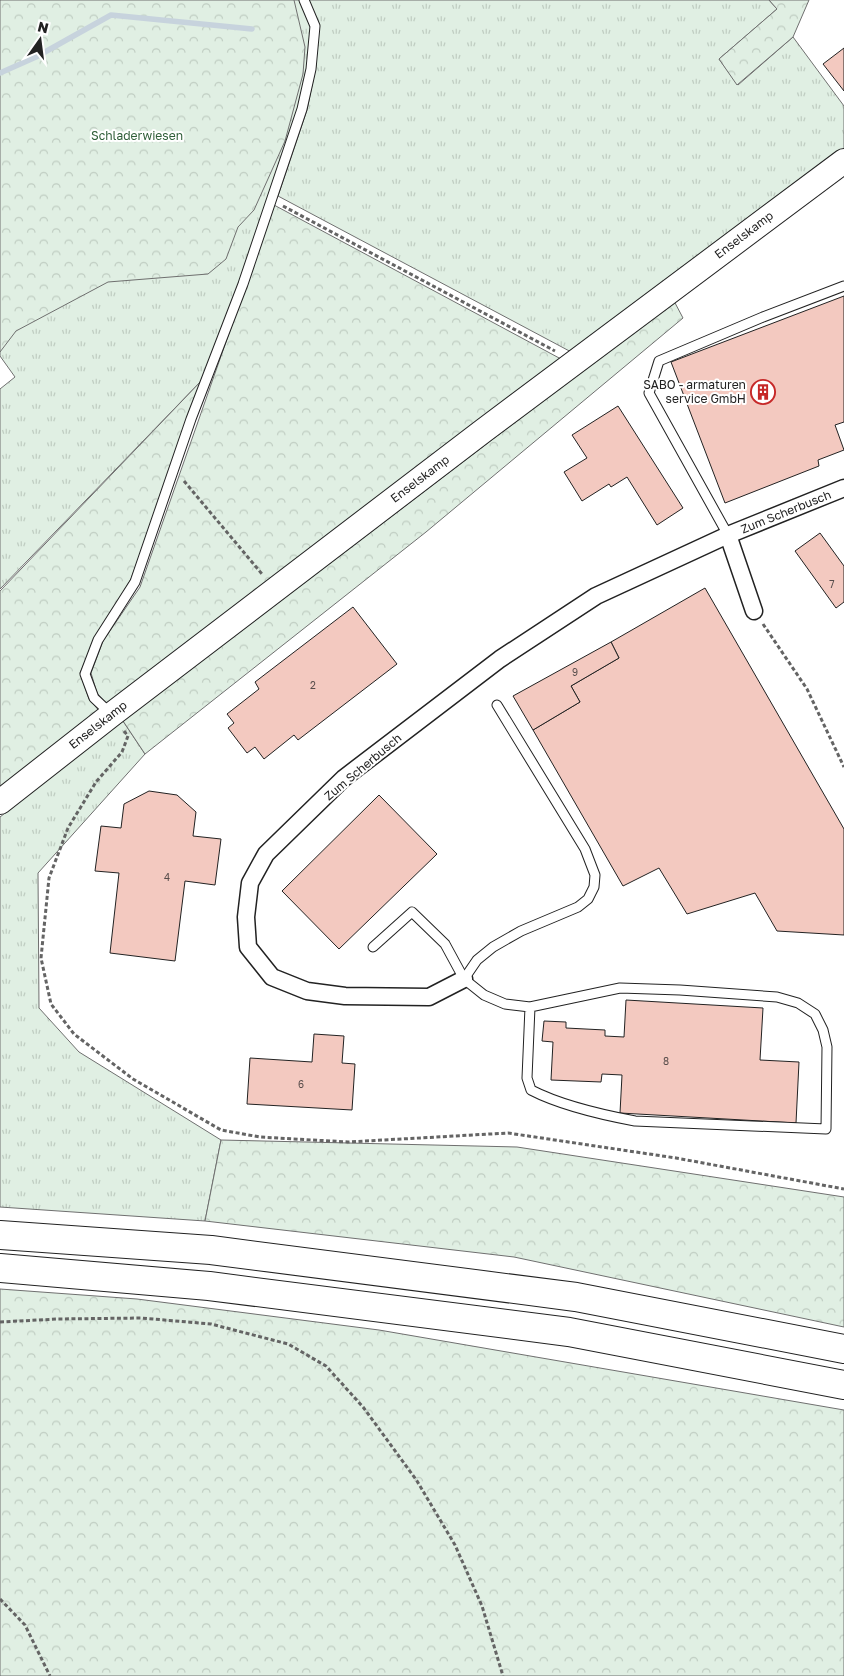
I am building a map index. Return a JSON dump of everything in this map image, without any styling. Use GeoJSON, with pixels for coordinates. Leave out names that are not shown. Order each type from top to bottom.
{"type":"FeatureCollection","features":[{"type":"Feature","properties":{"kind":"highway"},"geometry":{"type":"LineString","coordinates":[[0,1235],[211,1250],[576,1296],[844,1349]]}},
{"type":"Feature","properties":{"kind":"highway"},"geometry":{"type":"LineString","coordinates":[[0,1268],[209,1286],[569,1332],[844,1385]]}},
{"type":"Feature","properties":{"kind":"main road","name":"Enselskamp"},"geometry":{"type":"LineString","coordinates":[[0,802],[111,714],[844,161]]}},
{"type":"Feature","properties":{"kind":"street","name":"Zum Scherbusch"},"geometry":{"type":"LineString","coordinates":[[464,979],[429,997],[345,996],[307,991],[272,977],[248,947],[246,916],[250,883],[266,854],[344,778],[500,659],[596,596],[728,535],[844,488]]}},
{"type":"Feature","properties":{"kind":"street","name":"Zum Scherbusch"},"geometry":{"type":"LineString","coordinates":[[728,535],[754,611]]}},
{"type":"Feature","properties":{"kind":"lane"},"geometry":{"type":"LineString","coordinates":[[111,714],[94,698],[85,674],[98,640],[135,582],[191,419],[243,284],[302,109],[312,69],[315,26],[304,0]]}},
{"type":"Feature","properties":{"kind":"lane"},"geometry":{"type":"LineString","coordinates":[[728,535],[649,393],[659,361],[762,317],[844,286]]}},
{"type":"Feature","properties":{"kind":"lane"},"geometry":{"type":"LineString","coordinates":[[464,979],[477,960],[493,947],[521,931],[578,907],[588,899],[594,887],[596,875],[584,849],[497,705]]}},
{"type":"Feature","properties":{"kind":"lane"},"geometry":{"type":"LineString","coordinates":[[373,947],[412,912],[444,944],[464,979],[484,995],[505,1004],[530,1007],[620,988],[777,997],[798,1003],[814,1014],[823,1030],[827,1047],[826,1129],[635,1121],[612,1117],[544,1097],[531,1090],[527,1078],[530,1007]]}},
{"type":"Feature","properties":{"kind":"path"},"geometry":{"type":"LineString","coordinates":[[272,199],[576,362]]}},
{"type":"Feature","properties":{"kind":"path"},"geometry":{"type":"LineString","coordinates":[[174,468],[275,590]]}},
{"type":"Feature","properties":{"kind":"path"},"geometry":{"type":"LineString","coordinates":[[754,611],[807,689],[844,767]]}},
{"type":"Feature","properties":{"kind":"path"},"geometry":{"type":"LineString","coordinates":[[111,714],[128,736],[122,752],[96,782],[68,828],[49,878],[41,958],[51,1004],[74,1034],[134,1079],[221,1130],[260,1138],[348,1142],[508,1133],[676,1158],[844,1189]]}},
{"type":"Feature","properties":{"kind":"path"},"geometry":{"type":"LineString","coordinates":[[0,1322],[140,1318],[211,1324],[288,1344],[326,1366],[363,1407],[417,1481],[455,1545],[482,1606],[503,1676]]}},
{"type":"Feature","properties":{"kind":"path"},"geometry":{"type":"LineString","coordinates":[[0,1599],[25,1626],[50,1676]]}},
{"type":"Feature","properties":{"kind":"green space","name":"Schladerwiesen"},"geometry":{"type":"Polygon","coordinates":[[[0,0],[300,0],[311,27],[308,70],[298,110],[239,285],[204,378],[0,589],[0,389],[15,377],[0,356],[0,0]]]}},
{"type":"Feature","properties":{"kind":"green space","name":"Schladerwiesen"},"geometry":{"type":"Polygon","coordinates":[[[0,0],[294,0],[305,47],[303,74],[285,141],[254,210],[238,227],[226,259],[208,274],[108,282],[16,331],[0,352],[0,0]]]}},
{"type":"Feature","properties":{"kind":"green space"},"geometry":{"type":"Polygon","coordinates":[[[308,0],[769,0],[777,9],[719,59],[738,85],[793,37],[844,106],[844,149],[575,354],[278,196],[307,110],[316,66],[318,24],[308,0]]]}},
{"type":"Feature","properties":{"kind":"green space"},"geometry":{"type":"Polygon","coordinates":[[[769,0],[809,0],[793,37],[737,85],[719,59],[777,9],[769,0]]]}},
{"type":"Feature","properties":{"kind":"green space"},"geometry":{"type":"Polygon","coordinates":[[[274,205],[561,359],[108,705],[97,693],[91,673],[103,641],[140,587],[274,205]]]}},
{"type":"Feature","properties":{"kind":"green space"},"geometry":{"type":"Polygon","coordinates":[[[674,301],[683,318],[426,532],[145,754],[123,721],[674,301]]]}},
{"type":"Feature","properties":{"kind":"green space"},"geometry":{"type":"Polygon","coordinates":[[[204,378],[131,579],[96,637],[80,673],[89,699],[101,713],[0,792],[0,591],[204,378]]]}},
{"type":"Feature","properties":{"kind":"green space"},"geometry":{"type":"Polygon","coordinates":[[[123,721],[145,754],[38,873],[39,1008],[79,1052],[221,1140],[205,1221],[0,1207],[0,817],[123,721]]]}},
{"type":"Feature","properties":{"kind":"green space"},"geometry":{"type":"Polygon","coordinates":[[[221,1140],[517,1147],[844,1197],[844,1327],[514,1257],[205,1221],[221,1140]]]}},
{"type":"Feature","properties":{"kind":"green space"},"geometry":{"type":"Polygon","coordinates":[[[0,1289],[137,1299],[379,1330],[844,1410],[844,1676],[0,1676],[0,1289]]]}},
{"type":"Feature","properties":{"kind":"building"},"geometry":{"type":"Polygon","coordinates":[[[844,48],[844,91],[823,64],[844,48]]]}},
{"type":"Feature","properties":{"kind":"building","name":"SABO - armaturen service GmbH"},"geometry":{"type":"Polygon","coordinates":[[[844,296],[844,422],[835,425],[844,450],[818,460],[819,466],[725,503],[671,362],[844,296]]]}},
{"type":"Feature","properties":{"kind":"building"},"geometry":{"type":"Polygon","coordinates":[[[618,406],[683,508],[657,525],[627,477],[611,487],[609,484],[582,501],[564,472],[587,458],[572,435],[618,406]]]}},
{"type":"Feature","properties":{"kind":"building"},"geometry":{"type":"Polygon","coordinates":[[[820,533],[844,566],[844,602],[836,608],[795,551],[820,533]]]}},
{"type":"Feature","properties":{"kind":"building"},"geometry":{"type":"Polygon","coordinates":[[[705,588],[844,829],[844,935],[777,931],[755,893],[687,914],[659,868],[623,886],[533,730],[580,702],[571,686],[619,658],[611,642],[705,588]]]}},
{"type":"Feature","properties":{"kind":"building"},"geometry":{"type":"Polygon","coordinates":[[[353,607],[397,664],[298,740],[294,735],[264,759],[255,747],[247,753],[228,728],[234,723],[227,714],[259,689],[255,682],[353,607]]]}},
{"type":"Feature","properties":{"kind":"building"},"geometry":{"type":"Polygon","coordinates":[[[611,642],[619,658],[571,686],[580,702],[533,730],[513,696],[611,642]]]}},
{"type":"Feature","properties":{"kind":"building"},"geometry":{"type":"Polygon","coordinates":[[[149,791],[177,795],[196,812],[193,836],[221,839],[215,885],[185,881],[175,961],[110,953],[119,873],[95,871],[101,826],[121,828],[124,804],[149,791]]]}},
{"type":"Feature","properties":{"kind":"building"},"geometry":{"type":"Polygon","coordinates":[[[379,795],[437,854],[339,949],[282,891],[379,795]]]}},
{"type":"Feature","properties":{"kind":"building"},"geometry":{"type":"Polygon","coordinates":[[[626,1000],[763,1008],[760,1060],[799,1062],[796,1123],[620,1113],[622,1075],[602,1074],[601,1082],[551,1080],[553,1042],[542,1041],[544,1021],[566,1022],[566,1028],[605,1030],[605,1036],[624,1037],[626,1000]]]}},
{"type":"Feature","properties":{"kind":"building"},"geometry":{"type":"Polygon","coordinates":[[[314,1034],[344,1036],[342,1063],[355,1064],[352,1110],[247,1104],[250,1058],[312,1062],[314,1034]]]}},
{"type":"Feature","properties":{"kind":"waterway"},"geometry":{"type":"LineString","coordinates":[[0,73],[36,57],[111,15],[252,29]]}},
{"type":"Feature","properties":{"kind":"place","name":"SABO - armaturen service GmbH"},"geometry":{"type":"Point","coordinates":[763,392]}}]}
